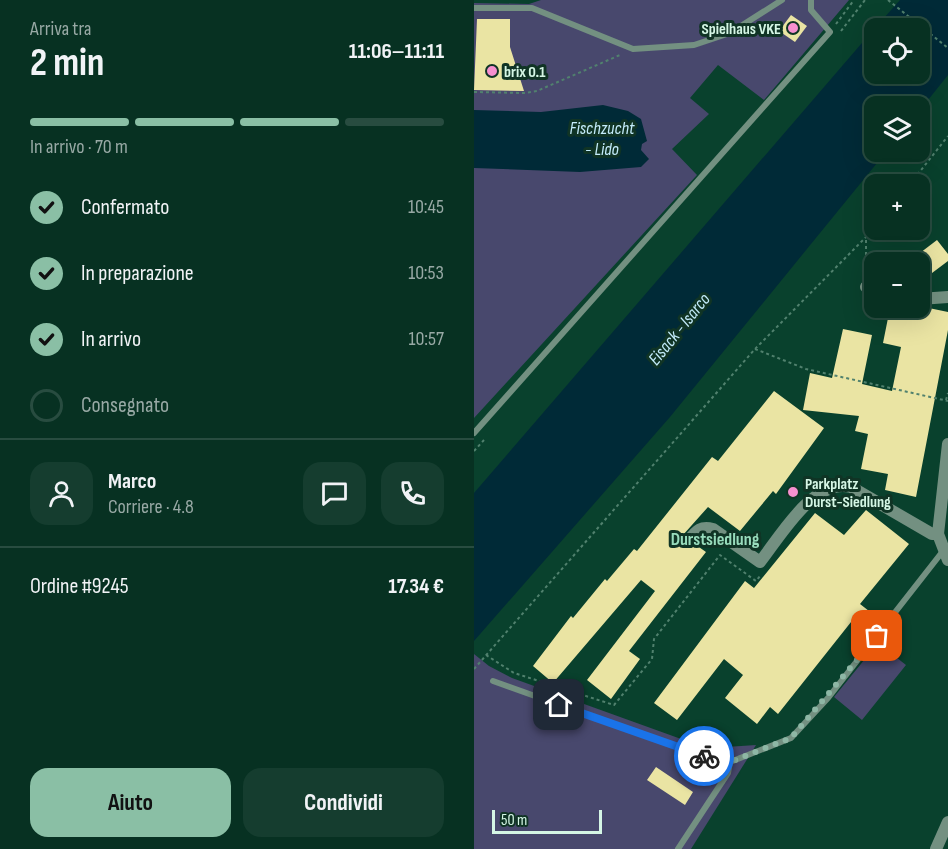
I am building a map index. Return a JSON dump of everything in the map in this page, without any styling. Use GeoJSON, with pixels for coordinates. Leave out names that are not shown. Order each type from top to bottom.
{"type":"FeatureCollection","features":[{"type":"Feature","properties":{"kind":"street"},"geometry":{"type":"LineString","coordinates":[[930,298],[948,297]]}},
{"type":"Feature","properties":{"kind":"street"},"geometry":{"type":"LineString","coordinates":[[946,555],[938,534],[948,444]]}},
{"type":"Feature","properties":{"kind":"street"},"geometry":{"type":"LineString","coordinates":[[689,540],[696,531],[704,527],[713,529],[760,562],[812,497],[834,485],[851,487],[932,534],[938,534]]}},
{"type":"Feature","properties":{"kind":"street"},"geometry":{"type":"LineString","coordinates":[[936,849],[948,822]]}},
{"type":"Feature","properties":{"kind":"lane"},"geometry":{"type":"LineString","coordinates":[[474,8],[532,8],[633,50],[694,45],[730,33],[782,0]]}},
{"type":"Feature","properties":{"kind":"lane"},"geometry":{"type":"LineString","coordinates":[[474,433],[830,32],[811,10],[811,0]]}},
{"type":"Feature","properties":{"kind":"lane"},"geometry":{"type":"LineString","coordinates":[[493,681],[714,760],[730,762],[791,738],[828,698],[946,555]]}},
{"type":"Feature","properties":{"kind":"lane"},"geometry":{"type":"LineString","coordinates":[[678,849],[728,773],[730,762]]}},
{"type":"Feature","properties":{"kind":"path"},"geometry":{"type":"LineString","coordinates":[[830,32],[854,0]]}},
{"type":"Feature","properties":{"kind":"path"},"geometry":{"type":"LineString","coordinates":[[888,0],[948,48]]}},
{"type":"Feature","properties":{"kind":"path"},"geometry":{"type":"LineString","coordinates":[[474,92],[537,91],[633,50]]}},
{"type":"Feature","properties":{"kind":"path"},"geometry":{"type":"LineString","coordinates":[[918,174],[948,136]]}},
{"type":"Feature","properties":{"kind":"path"},"geometry":{"type":"LineString","coordinates":[[866,240],[867,252]]}},
{"type":"Feature","properties":{"kind":"path"},"geometry":{"type":"LineString","coordinates":[[474,669],[754,349],[866,240]]}},
{"type":"Feature","properties":{"kind":"path"},"geometry":{"type":"LineString","coordinates":[[754,349],[806,369],[947,401],[948,393]]}},
{"type":"Feature","properties":{"kind":"path"},"geometry":{"type":"LineString","coordinates":[[486,655],[514,672],[614,705],[652,659],[654,639],[720,555],[756,581]]}},
{"type":"Feature","properties":{"kind":"shaded area"},"geometry":{"type":"Polygon","coordinates":[[[541,0],[849,0],[764,100],[718,65],[690,98],[709,114],[672,149],[697,175],[474,418],[474,3],[529,4],[541,0]]]}},
{"type":"Feature","properties":{"kind":"shaded area"},"geometry":{"type":"Polygon","coordinates":[[[878,643],[906,665],[862,720],[834,697],[878,643]]]}},
{"type":"Feature","properties":{"kind":"shaded area"},"geometry":{"type":"Polygon","coordinates":[[[474,654],[489,666],[512,678],[695,744],[726,747],[756,745],[691,849],[474,849],[474,654]]]}},
{"type":"Feature","properties":{"kind":"water","name":"Eisack - Isarco"},"geometry":{"type":"Polygon","coordinates":[[[900,0],[948,0],[948,75],[930,98],[864,96],[864,162],[878,162],[868,174],[864,174],[864,179],[670,417],[474,641],[474,493],[864,41],[864,84],[930,84],[930,18],[884,18],[900,0]]]}},
{"type":"Feature","properties":{"kind":"water","name":"Fischzucht - Lido"},"geometry":{"type":"Polygon","coordinates":[[[603,105],[628,111],[641,119],[647,141],[642,144],[641,150],[649,159],[641,167],[580,172],[474,168],[474,110],[541,112],[603,105]]]}},
{"type":"Feature","properties":{"kind":"building","name":"Spielhaus VKE"},"geometry":{"type":"Polygon","coordinates":[[[791,15],[807,26],[795,42],[779,31],[791,15]]]}},
{"type":"Feature","properties":{"kind":"building"},"geometry":{"type":"Polygon","coordinates":[[[477,19],[510,19],[510,47],[524,91],[474,90],[477,19]]]}},
{"type":"Feature","properties":{"kind":"building"},"geometry":{"type":"Polygon","coordinates":[[[937,240],[948,254],[948,261],[930,274],[930,252],[921,252],[937,240]]]}},
{"type":"Feature","properties":{"kind":"building"},"geometry":{"type":"Polygon","coordinates":[[[930,308],[948,312],[948,330],[916,497],[885,490],[888,474],[861,469],[868,434],[855,431],[859,416],[803,410],[810,373],[832,378],[843,329],[872,335],[862,384],[892,391],[901,347],[883,343],[888,318],[930,318],[930,308]]]}},
{"type":"Feature","properties":{"kind":"building"},"geometry":{"type":"Polygon","coordinates":[[[774,391],[824,428],[776,494],[773,491],[740,531],[708,507],[683,535],[681,542],[684,547],[691,548],[696,545],[706,552],[629,651],[640,659],[611,699],[587,680],[655,591],[641,580],[553,683],[533,666],[571,616],[573,618],[605,579],[607,581],[634,549],[637,551],[712,457],[718,461],[774,391]]]}},
{"type":"Feature","properties":{"kind":"building"},"geometry":{"type":"Polygon","coordinates":[[[866,510],[909,544],[860,604],[869,611],[860,621],[855,617],[778,714],[770,707],[757,724],[725,698],[743,675],[724,659],[677,720],[654,703],[745,581],[754,588],[815,513],[844,535],[866,510]]]}},
{"type":"Feature","properties":{"kind":"building"},"geometry":{"type":"Polygon","coordinates":[[[656,767],[693,792],[685,805],[647,780],[656,767]]]}},
{"type":"Feature","properties":{"kind":"way so far"},"geometry":{"type":"LineString","coordinates":[[704,756],[730,762],[791,738],[828,698],[877,636]]}},
{"type":"Feature","properties":{"kind":"place","name":"Spielhaus VKE"},"geometry":{"type":"Point","coordinates":[793,28]}},
{"type":"Feature","properties":{"kind":"place","name":"brix 0.1"},"geometry":{"type":"Point","coordinates":[492,71]}},
{"type":"Feature","properties":{"kind":"place","name":"Parkplatz Durst-Siedlung"},"geometry":{"type":"Point","coordinates":[793,492]}},
{"type":"Feature","properties":{"kind":"district","name":"Durstsiedlung"},"geometry":{"type":"Point","coordinates":[715,539]}},
{"type":"Feature","properties":{"kind":"route"},"geometry":{"type":"LineString","coordinates":[[559,705],[704,756]]}}]}
